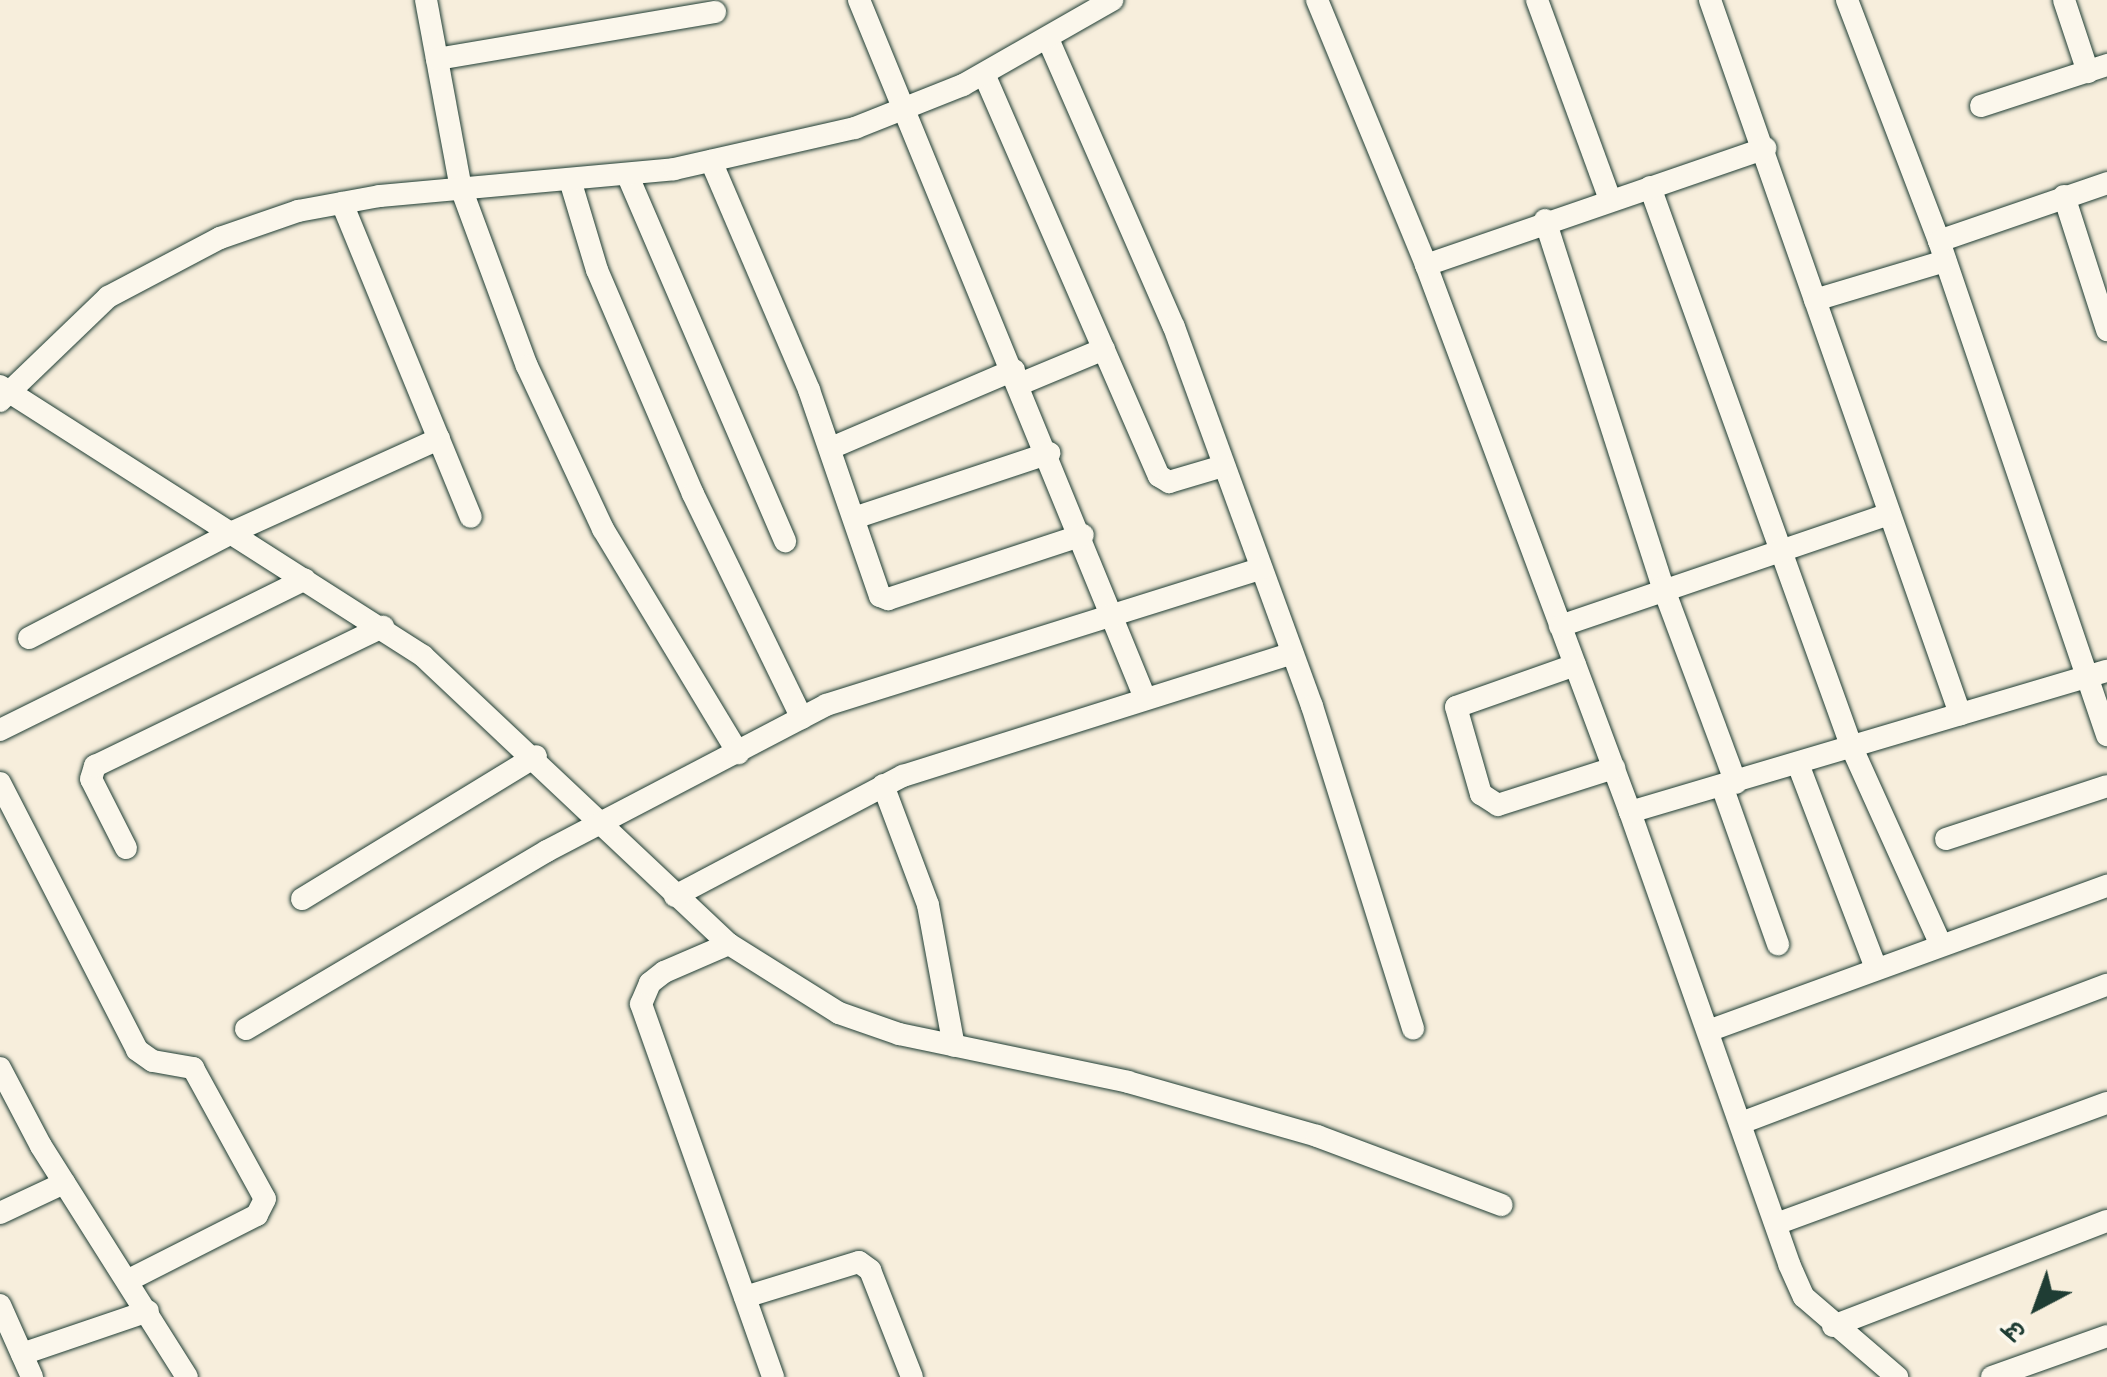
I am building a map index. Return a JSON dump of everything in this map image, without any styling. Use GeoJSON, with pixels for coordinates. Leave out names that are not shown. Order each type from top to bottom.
{"type":"FeatureCollection","features":[{"type":"Feature","properties":{"kind":"street"},"geometry":{"type":"LineString","coordinates":[[426,0],[462,188],[527,366],[604,529],[738,753]]}},
{"type":"Feature","properties":{"kind":"street"},"geometry":{"type":"LineString","coordinates":[[859,0],[1116,614],[1145,698]]}},
{"type":"Feature","properties":{"kind":"street"},"geometry":{"type":"LineString","coordinates":[[1112,0],[984,74],[906,111],[711,162],[298,210],[162,264],[108,297],[3,393],[235,531],[384,627],[536,756],[602,825],[729,944],[839,1012],[954,1046],[1128,1082],[1318,1136],[1502,1205]]}},
{"type":"Feature","properties":{"kind":"street"},"geometry":{"type":"LineString","coordinates":[[1317,0],[1426,265],[1614,768],[1804,1296],[1833,1326],[1897,1377]]}},
{"type":"Feature","properties":{"kind":"street"},"geometry":{"type":"LineString","coordinates":[[1537,0],[1610,200]]}},
{"type":"Feature","properties":{"kind":"street"},"geometry":{"type":"LineString","coordinates":[[1710,0],[1765,148],[1960,714]]}},
{"type":"Feature","properties":{"kind":"street"},"geometry":{"type":"LineString","coordinates":[[1847,0],[2096,675],[2107,735]]}},
{"type":"Feature","properties":{"kind":"street"},"geometry":{"type":"LineString","coordinates":[[1981,106],[2097,68],[2064,0]]}},
{"type":"Feature","properties":{"kind":"street"},"geometry":{"type":"LineString","coordinates":[[438,59],[715,12]]}},
{"type":"Feature","properties":{"kind":"street"},"geometry":{"type":"LineString","coordinates":[[1048,39],[1174,327],[1292,653],[1413,1029]]}},
{"type":"Feature","properties":{"kind":"street"},"geometry":{"type":"LineString","coordinates":[[984,74],[1162,479],[1223,466]]}},
{"type":"Feature","properties":{"kind":"street"},"geometry":{"type":"LineString","coordinates":[[1426,265],[1546,220],[1765,148]]}},
{"type":"Feature","properties":{"kind":"street"},"geometry":{"type":"LineString","coordinates":[[711,162],[831,448],[884,599],[1083,535]]}},
{"type":"Feature","properties":{"kind":"street"},"geometry":{"type":"LineString","coordinates":[[628,174],[785,541]]}},
{"type":"Feature","properties":{"kind":"street"},"geometry":{"type":"LineString","coordinates":[[570,180],[597,270],[694,494],[802,718]]}},
{"type":"Feature","properties":{"kind":"street"},"geometry":{"type":"LineString","coordinates":[[1815,300],[1942,251],[2064,196],[2107,182]]}},
{"type":"Feature","properties":{"kind":"street"},"geometry":{"type":"LineString","coordinates":[[1650,187],[1852,748],[1940,945]]}},
{"type":"Feature","properties":{"kind":"street"},"geometry":{"type":"LineString","coordinates":[[2064,196],[2107,330]]}},
{"type":"Feature","properties":{"kind":"street"},"geometry":{"type":"LineString","coordinates":[[342,203],[471,518]]}},
{"type":"Feature","properties":{"kind":"street"},"geometry":{"type":"LineString","coordinates":[[1546,220],[1778,944]]}},
{"type":"Feature","properties":{"kind":"street"},"geometry":{"type":"LineString","coordinates":[[831,448],[1017,377],[1104,349]]}},
{"type":"Feature","properties":{"kind":"street"},"geometry":{"type":"LineString","coordinates":[[29,638],[235,531],[438,438]]}},
{"type":"Feature","properties":{"kind":"street"},"geometry":{"type":"LineString","coordinates":[[854,518],[1048,453]]}},
{"type":"Feature","properties":{"kind":"street"},"geometry":{"type":"LineString","coordinates":[[1560,626],[1663,587],[1889,514]]}},
{"type":"Feature","properties":{"kind":"street"},"geometry":{"type":"LineString","coordinates":[[246,1028],[602,825],[802,718],[872,686],[1261,569]]}},
{"type":"Feature","properties":{"kind":"street"},"geometry":{"type":"LineString","coordinates":[[0,730],[305,579]]}},
{"type":"Feature","properties":{"kind":"street"},"geometry":{"type":"LineString","coordinates":[[126,848],[91,778],[95,766],[384,627]]}},
{"type":"Feature","properties":{"kind":"street"},"geometry":{"type":"LineString","coordinates":[[675,896],[883,786],[1292,653]]}},
{"type":"Feature","properties":{"kind":"street"},"geometry":{"type":"LineString","coordinates":[[1575,666],[1456,707],[1481,794],[1498,805],[1614,768]]}},
{"type":"Feature","properties":{"kind":"street"},"geometry":{"type":"LineString","coordinates":[[1630,812],[2096,675]]}},
{"type":"Feature","properties":{"kind":"street"},"geometry":{"type":"LineString","coordinates":[[302,899],[536,756]]}},
{"type":"Feature","properties":{"kind":"street"},"geometry":{"type":"LineString","coordinates":[[1798,764],[1876,968]]}},
{"type":"Feature","properties":{"kind":"street"},"geometry":{"type":"LineString","coordinates":[[0,783],[137,1050],[153,1061],[194,1068],[266,1199],[258,1216],[129,1280]]}},
{"type":"Feature","properties":{"kind":"street"},"geometry":{"type":"LineString","coordinates":[[883,786],[928,904],[954,1046]]}},
{"type":"Feature","properties":{"kind":"street"},"geometry":{"type":"LineString","coordinates":[[1946,839],[2107,786]]}},
{"type":"Feature","properties":{"kind":"street"},"geometry":{"type":"LineString","coordinates":[[1708,1031],[2107,886]]}},
{"type":"Feature","properties":{"kind":"street"},"geometry":{"type":"LineString","coordinates":[[729,944],[664,972],[650,983],[641,1004],[774,1377]]}},
{"type":"Feature","properties":{"kind":"street"},"geometry":{"type":"LineString","coordinates":[[1741,1124],[2107,985]]}},
{"type":"Feature","properties":{"kind":"street"},"geometry":{"type":"LineString","coordinates":[[0,1068],[64,1183],[187,1377]]}},
{"type":"Feature","properties":{"kind":"street"},"geometry":{"type":"LineString","coordinates":[[1776,1224],[2107,1103]]}},
{"type":"Feature","properties":{"kind":"street"},"geometry":{"type":"LineString","coordinates":[[0,1214],[64,1183]]}},
{"type":"Feature","properties":{"kind":"street"},"geometry":{"type":"LineString","coordinates":[[1833,1326],[2107,1221]]}},
{"type":"Feature","properties":{"kind":"street"},"geometry":{"type":"LineString","coordinates":[[746,1298],[859,1262],[870,1270],[912,1377]]}},
{"type":"Feature","properties":{"kind":"street"},"geometry":{"type":"LineString","coordinates":[[0,1305],[32,1377]]}},
{"type":"Feature","properties":{"kind":"street"},"geometry":{"type":"LineString","coordinates":[[22,1354],[148,1311]]}},
{"type":"Feature","properties":{"kind":"street"},"geometry":{"type":"LineString","coordinates":[[1992,1377],[2107,1336]]}}]}
